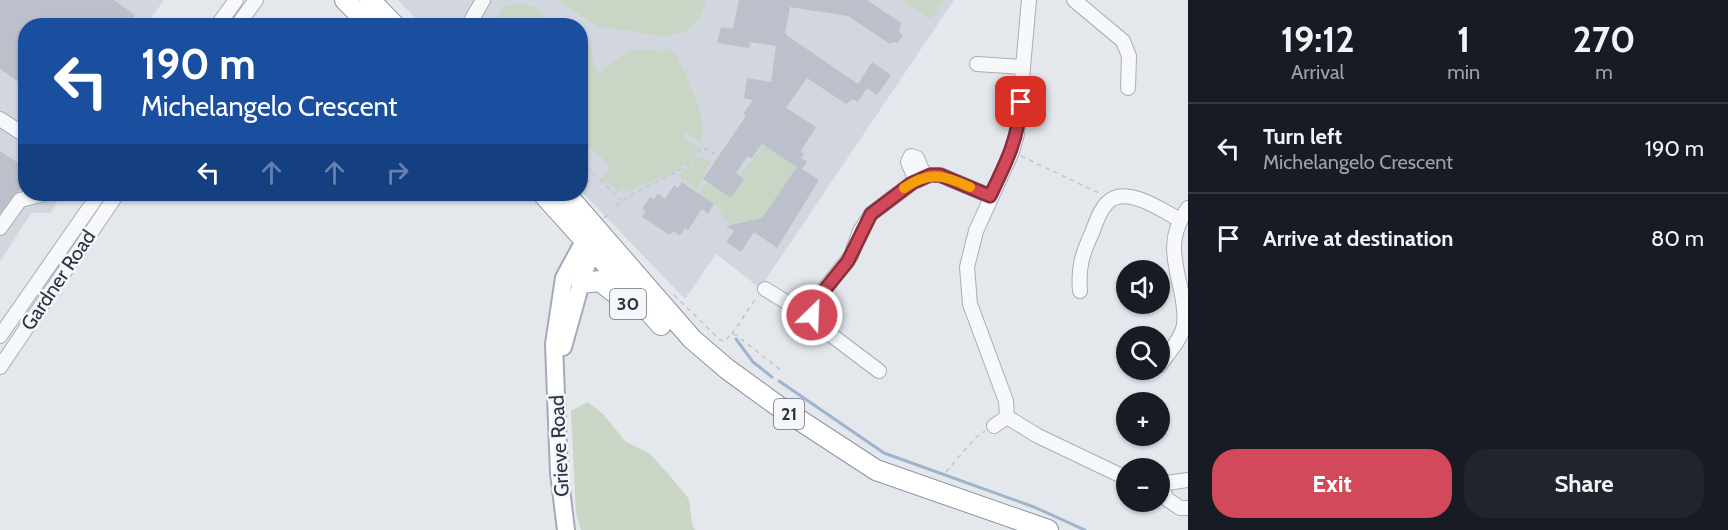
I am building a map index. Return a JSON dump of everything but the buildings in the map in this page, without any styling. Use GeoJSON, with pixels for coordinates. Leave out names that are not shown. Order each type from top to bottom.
{"type":"FeatureCollection","features":[{"type":"Feature","properties":{"kind":"highway"},"geometry":{"type":"LineString","coordinates":[[345,0],[363,18]]}},
{"type":"Feature","properties":{"kind":"highway"},"geometry":{"type":"LineString","coordinates":[[370,0],[387,18]]}},
{"type":"Feature","properties":{"kind":"highway","name":"21"},"geometry":{"type":"LineString","coordinates":[[552,201],[595,233],[669,316],[708,354],[847,453],[889,476],[1048,530]]}},
{"type":"Feature","properties":{"kind":"highway","name":"21"},"geometry":{"type":"LineString","coordinates":[[571,201],[673,338],[743,398],[859,474],[909,495],[1018,530]]}},
{"type":"Feature","properties":{"kind":"highway","name":"30"},"geometry":{"type":"LineString","coordinates":[[581,283],[596,280],[606,283],[649,324],[673,338]]}},
{"type":"Feature","properties":{"kind":"main road","name":"Grieve Road"},"geometry":{"type":"LineString","coordinates":[[557,362],[595,233]]}},
{"type":"Feature","properties":{"kind":"main road","name":"Grieve Road"},"geometry":{"type":"LineString","coordinates":[[566,530],[559,474],[557,362],[554,344],[561,288],[567,270],[595,233]]}},
{"type":"Feature","properties":{"kind":"street"},"geometry":{"type":"LineString","coordinates":[[223,18],[236,0]]}},
{"type":"Feature","properties":{"kind":"street"},"geometry":{"type":"LineString","coordinates":[[243,18],[256,0]]}},
{"type":"Feature","properties":{"kind":"street"},"geometry":{"type":"LineString","coordinates":[[473,18],[483,0]]}},
{"type":"Feature","properties":{"kind":"street"},"geometry":{"type":"LineString","coordinates":[[1007,417],[1006,402],[970,304],[967,282],[970,250],[990,196],[1012,152],[1019,127],[1029,0]]}},
{"type":"Feature","properties":{"kind":"street"},"geometry":{"type":"LineString","coordinates":[[1074,0],[1123,41],[1129,56],[1128,88]]}},
{"type":"Feature","properties":{"kind":"street"},"geometry":{"type":"LineString","coordinates":[[977,64],[1023,67]]}},
{"type":"Feature","properties":{"kind":"street"},"geometry":{"type":"LineString","coordinates":[[0,119],[18,131]]}},
{"type":"Feature","properties":{"kind":"street"},"geometry":{"type":"LineString","coordinates":[[879,371],[818,325],[812,309],[815,300],[851,256],[871,214],[921,179],[945,176],[990,196]]}},
{"type":"Feature","properties":{"kind":"street"},"geometry":{"type":"LineString","coordinates":[[1080,291],[1080,260],[1107,202],[1121,196],[1184,214],[1174,246],[1185,310],[1184,326],[1170,350]]}},
{"type":"Feature","properties":{"kind":"street"},"geometry":{"type":"LineString","coordinates":[[0,228],[19,201]]}},
{"type":"Feature","properties":{"kind":"street","name":"Gardner Road"},"geometry":{"type":"LineString","coordinates":[[0,336],[94,201]]}},
{"type":"Feature","properties":{"kind":"street","name":"Gardner Road"},"geometry":{"type":"LineString","coordinates":[[0,367],[112,201]]}},
{"type":"Feature","properties":{"kind":"street"},"geometry":{"type":"LineString","coordinates":[[765,288],[796,308],[812,309]]}},
{"type":"Feature","properties":{"kind":"street"},"geometry":{"type":"LineString","coordinates":[[994,426],[1007,417]]}},
{"type":"Feature","properties":{"kind":"street"},"geometry":{"type":"LineString","coordinates":[[1007,417],[1038,436],[1116,473]]}},
{"type":"Feature","properties":{"kind":"street"},"geometry":{"type":"LineString","coordinates":[[1170,483],[1188,480]]}},
{"type":"Feature","properties":{"kind":"street"},"geometry":{"type":"LineString","coordinates":[[1170,501],[1180,508],[1188,508]]}},
{"type":"Feature","properties":{"kind":"path"},"geometry":{"type":"LineString","coordinates":[[616,207],[640,188],[687,167],[702,147],[714,154],[716,148]]}},
{"type":"Feature","properties":{"kind":"path"},"geometry":{"type":"LineString","coordinates":[[1012,152],[1100,194],[1107,202]]}},
{"type":"Feature","properties":{"kind":"path"},"geometry":{"type":"LineString","coordinates":[[588,169],[622,201]]}},
{"type":"Feature","properties":{"kind":"path"},"geometry":{"type":"LineString","coordinates":[[595,233],[610,212]]}},
{"type":"Feature","properties":{"kind":"path"},"geometry":{"type":"LineString","coordinates":[[672,293],[720,340],[725,341],[765,288]]}},
{"type":"Feature","properties":{"kind":"path"},"geometry":{"type":"LineString","coordinates":[[731,334],[782,371]]}},
{"type":"Feature","properties":{"kind":"path"},"geometry":{"type":"LineString","coordinates":[[946,472],[975,438],[994,426]]}},
{"type":"Feature","properties":{"kind":"shaded area"},"geometry":{"type":"Polygon","coordinates":[[[0,0],[164,0],[151,18],[18,18],[18,201],[57,201],[51,213],[31,213],[0,262],[0,0]]]}},
{"type":"Feature","properties":{"kind":"shaded area"},"geometry":{"type":"Polygon","coordinates":[[[398,0],[954,0],[760,288],[716,254],[685,299],[588,198],[588,18],[415,18],[398,0]]]}},
{"type":"Feature","properties":{"kind":"green space"},"geometry":{"type":"Polygon","coordinates":[[[557,0],[707,0],[698,19],[688,30],[668,37],[598,26],[557,0]]]}},
{"type":"Feature","properties":{"kind":"green space"},"geometry":{"type":"Polygon","coordinates":[[[900,0],[944,0],[931,19],[900,0]]]}},
{"type":"Feature","properties":{"kind":"green space"},"geometry":{"type":"Polygon","coordinates":[[[519,4],[538,8],[544,18],[497,18],[504,6],[519,4]]]}},
{"type":"Feature","properties":{"kind":"green space"},"geometry":{"type":"Polygon","coordinates":[[[588,47],[591,47],[595,68],[600,73],[621,57],[636,50],[662,52],[665,48],[675,52],[695,96],[702,119],[701,142],[686,133],[683,138],[699,149],[691,159],[675,171],[628,192],[623,187],[618,192],[609,182],[607,184],[602,179],[610,169],[609,165],[588,145],[588,47]]]}},
{"type":"Feature","properties":{"kind":"green space"},"geometry":{"type":"Polygon","coordinates":[[[764,145],[797,167],[762,218],[732,224],[723,218],[719,207],[699,194],[707,182],[731,198],[744,179],[739,176],[764,145]]]}},
{"type":"Feature","properties":{"kind":"green space"},"geometry":{"type":"Polygon","coordinates":[[[698,156],[711,162],[696,190],[678,175],[698,156]]]}},
{"type":"Feature","properties":{"kind":"green space"},"geometry":{"type":"Polygon","coordinates":[[[588,402],[604,415],[625,441],[650,454],[670,476],[689,499],[692,524],[695,530],[581,530],[576,513],[571,411],[588,402]]]}},
{"type":"Feature","properties":{"kind":"waterway"},"geometry":{"type":"LineString","coordinates":[[736,339],[753,362],[772,377]]}},
{"type":"Feature","properties":{"kind":"waterway"},"geometry":{"type":"LineString","coordinates":[[779,381],[884,453],[1034,507],[1085,530]]}},
{"type":"Feature","properties":{"kind":"slow traffic"},"geometry":{"type":"LineString","coordinates":[[904,188],[930,175],[940,175],[970,187]]}},
{"type":"Feature","properties":{"kind":"route"},"geometry":{"type":"LineString","coordinates":[[812,315],[814,303],[848,261],[871,214],[912,183],[930,175],[940,175],[990,196],[1012,152],[1019,127],[1021,102]]}}]}
